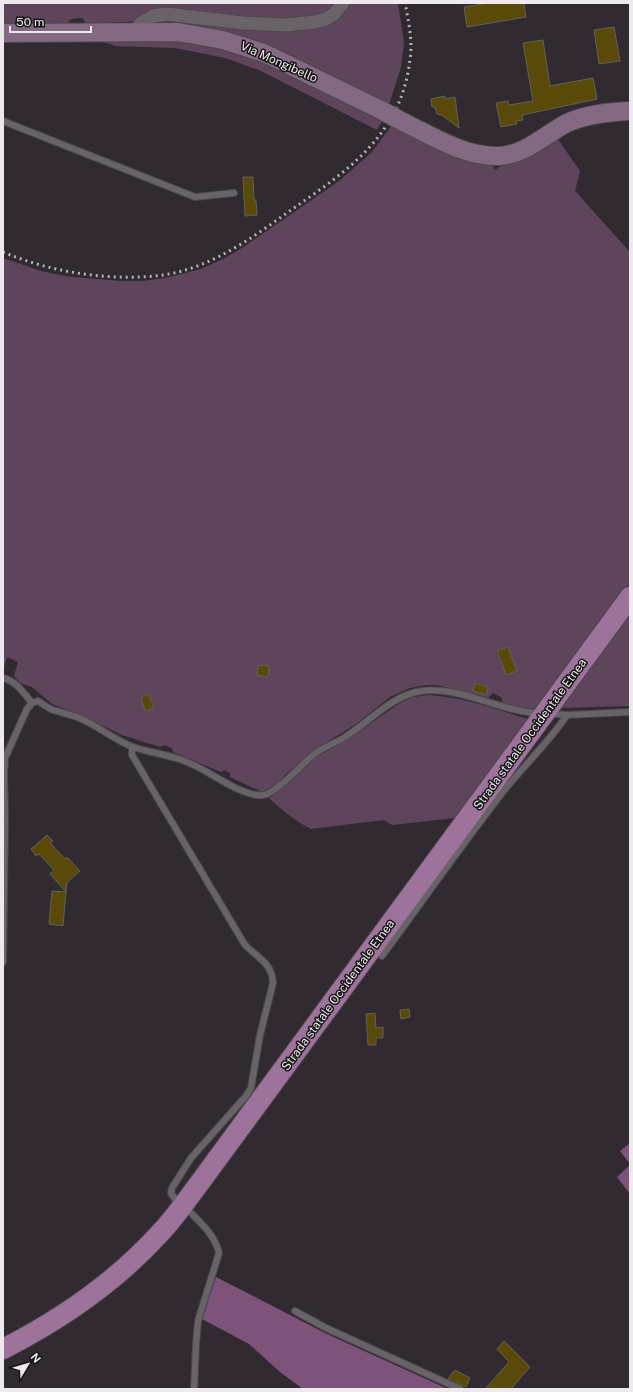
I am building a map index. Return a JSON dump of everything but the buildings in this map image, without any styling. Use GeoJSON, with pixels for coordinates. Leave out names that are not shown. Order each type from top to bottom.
{"type":"FeatureCollection","features":[{"type":"Feature","properties":{"kind":"main road","name":"Strada statale Occidentale Etnea"},"geometry":{"type":"LineString","coordinates":[[3,1349],[42,1328],[87,1298],[117,1275],[163,1230],[201,1181],[630,597]]}},
{"type":"Feature","properties":{"kind":"street"},"geometry":{"type":"LineString","coordinates":[[136,32],[141,23],[153,16],[167,14],[250,24],[286,25],[316,22],[326,19],[334,14],[343,3]]}},
{"type":"Feature","properties":{"kind":"street","name":"Via Mongibello"},"geometry":{"type":"LineString","coordinates":[[3,33],[178,32],[224,40],[264,53],[458,149],[476,154],[500,156],[519,151],[567,123],[578,119],[605,112],[630,111]]}},
{"type":"Feature","properties":{"kind":"lane"},"geometry":{"type":"LineString","coordinates":[[3,121],[195,196],[234,193]]}},
{"type":"Feature","properties":{"kind":"lane"},"geometry":{"type":"LineString","coordinates":[[3,678],[19,686],[32,703]]}},
{"type":"Feature","properties":{"kind":"lane"},"geometry":{"type":"LineString","coordinates":[[3,962],[5,758],[27,709],[32,703],[38,701],[52,709],[82,719],[132,747],[180,759],[208,772],[231,786],[259,795],[267,794],[313,755],[323,748],[344,738],[388,704],[416,692],[447,692],[523,712],[536,713]]}},
{"type":"Feature","properties":{"kind":"lane"},"geometry":{"type":"LineString","coordinates":[[555,714],[567,715],[630,712]]}},
{"type":"Feature","properties":{"kind":"lane"},"geometry":{"type":"LineString","coordinates":[[382,956],[499,796],[554,734],[567,715]]}},
{"type":"Feature","properties":{"kind":"lane"},"geometry":{"type":"LineString","coordinates":[[132,747],[132,754],[245,945],[269,966],[273,975],[273,983],[260,1036],[251,1088],[246,1096],[191,1158],[172,1188],[171,1193],[177,1202]]}},
{"type":"Feature","properties":{"kind":"lane"},"geometry":{"type":"LineString","coordinates":[[191,1213],[211,1234],[217,1244],[219,1253],[198,1321],[194,1389]]}},
{"type":"Feature","properties":{"kind":"lane"},"geometry":{"type":"LineString","coordinates":[[295,1311],[326,1328],[460,1389]]}},
{"type":"Feature","properties":{"kind":"shaded area"},"geometry":{"type":"Polygon","coordinates":[[[3,3],[339,3],[332,10],[296,21],[168,11],[138,21],[87,24],[82,18],[71,19],[67,24],[6,26],[3,26],[3,3]]]}},
{"type":"Feature","properties":{"kind":"shaded area"},"geometry":{"type":"Polygon","coordinates":[[[347,3],[398,3],[404,43],[401,67],[388,108],[265,48],[149,23],[153,19],[297,29],[347,3]]]}},
{"type":"Feature","properties":{"kind":"shaded area"},"geometry":{"type":"Polygon","coordinates":[[[182,38],[241,50],[383,119],[377,130],[259,70],[225,58],[175,48],[115,46],[98,40],[182,38]]]}},
{"type":"Feature","properties":{"kind":"shaded area"},"geometry":{"type":"Polygon","coordinates":[[[392,125],[490,161],[495,170],[505,163],[557,138],[580,171],[575,191],[630,252],[630,583],[538,709],[520,708],[503,703],[501,697],[493,693],[488,698],[437,685],[426,685],[410,688],[390,697],[356,724],[316,749],[285,775],[276,785],[262,792],[230,777],[230,773],[225,770],[221,772],[173,752],[172,748],[164,745],[160,747],[122,735],[83,716],[52,704],[32,687],[20,683],[14,676],[18,662],[7,657],[3,668],[3,258],[41,271],[71,277],[122,281],[143,281],[165,278],[201,269],[242,248],[339,181],[372,152],[392,125]]]}},
{"type":"Feature","properties":{"kind":"shaded area"},"geometry":{"type":"Polygon","coordinates":[[[630,612],[630,706],[559,708],[630,612]]]}},
{"type":"Feature","properties":{"kind":"shaded area"},"geometry":{"type":"Polygon","coordinates":[[[429,695],[467,701],[528,719],[455,818],[392,825],[384,820],[311,829],[289,815],[269,798],[314,758],[345,741],[400,703],[413,697],[429,695]]]}},
{"type":"Feature","properties":{"kind":"shaded area"},"geometry":{"type":"Polygon","coordinates":[[[630,1143],[630,1164],[620,1151],[630,1143]]]}},
{"type":"Feature","properties":{"kind":"shaded area"},"geometry":{"type":"Polygon","coordinates":[[[630,1165],[630,1194],[617,1177],[630,1165]]]}},
{"type":"Feature","properties":{"kind":"shaded area"},"geometry":{"type":"Polygon","coordinates":[[[216,1277],[327,1334],[448,1389],[303,1389],[280,1372],[249,1344],[202,1319],[216,1277]]]}},
{"type":"Feature","properties":{"kind":"railway"},"geometry":{"type":"LineString","coordinates":[[3,252],[41,265],[81,274],[143,277],[163,275],[198,266],[246,241],[336,178],[363,154],[387,125],[402,95],[410,63],[411,48],[405,3]]}}]}
